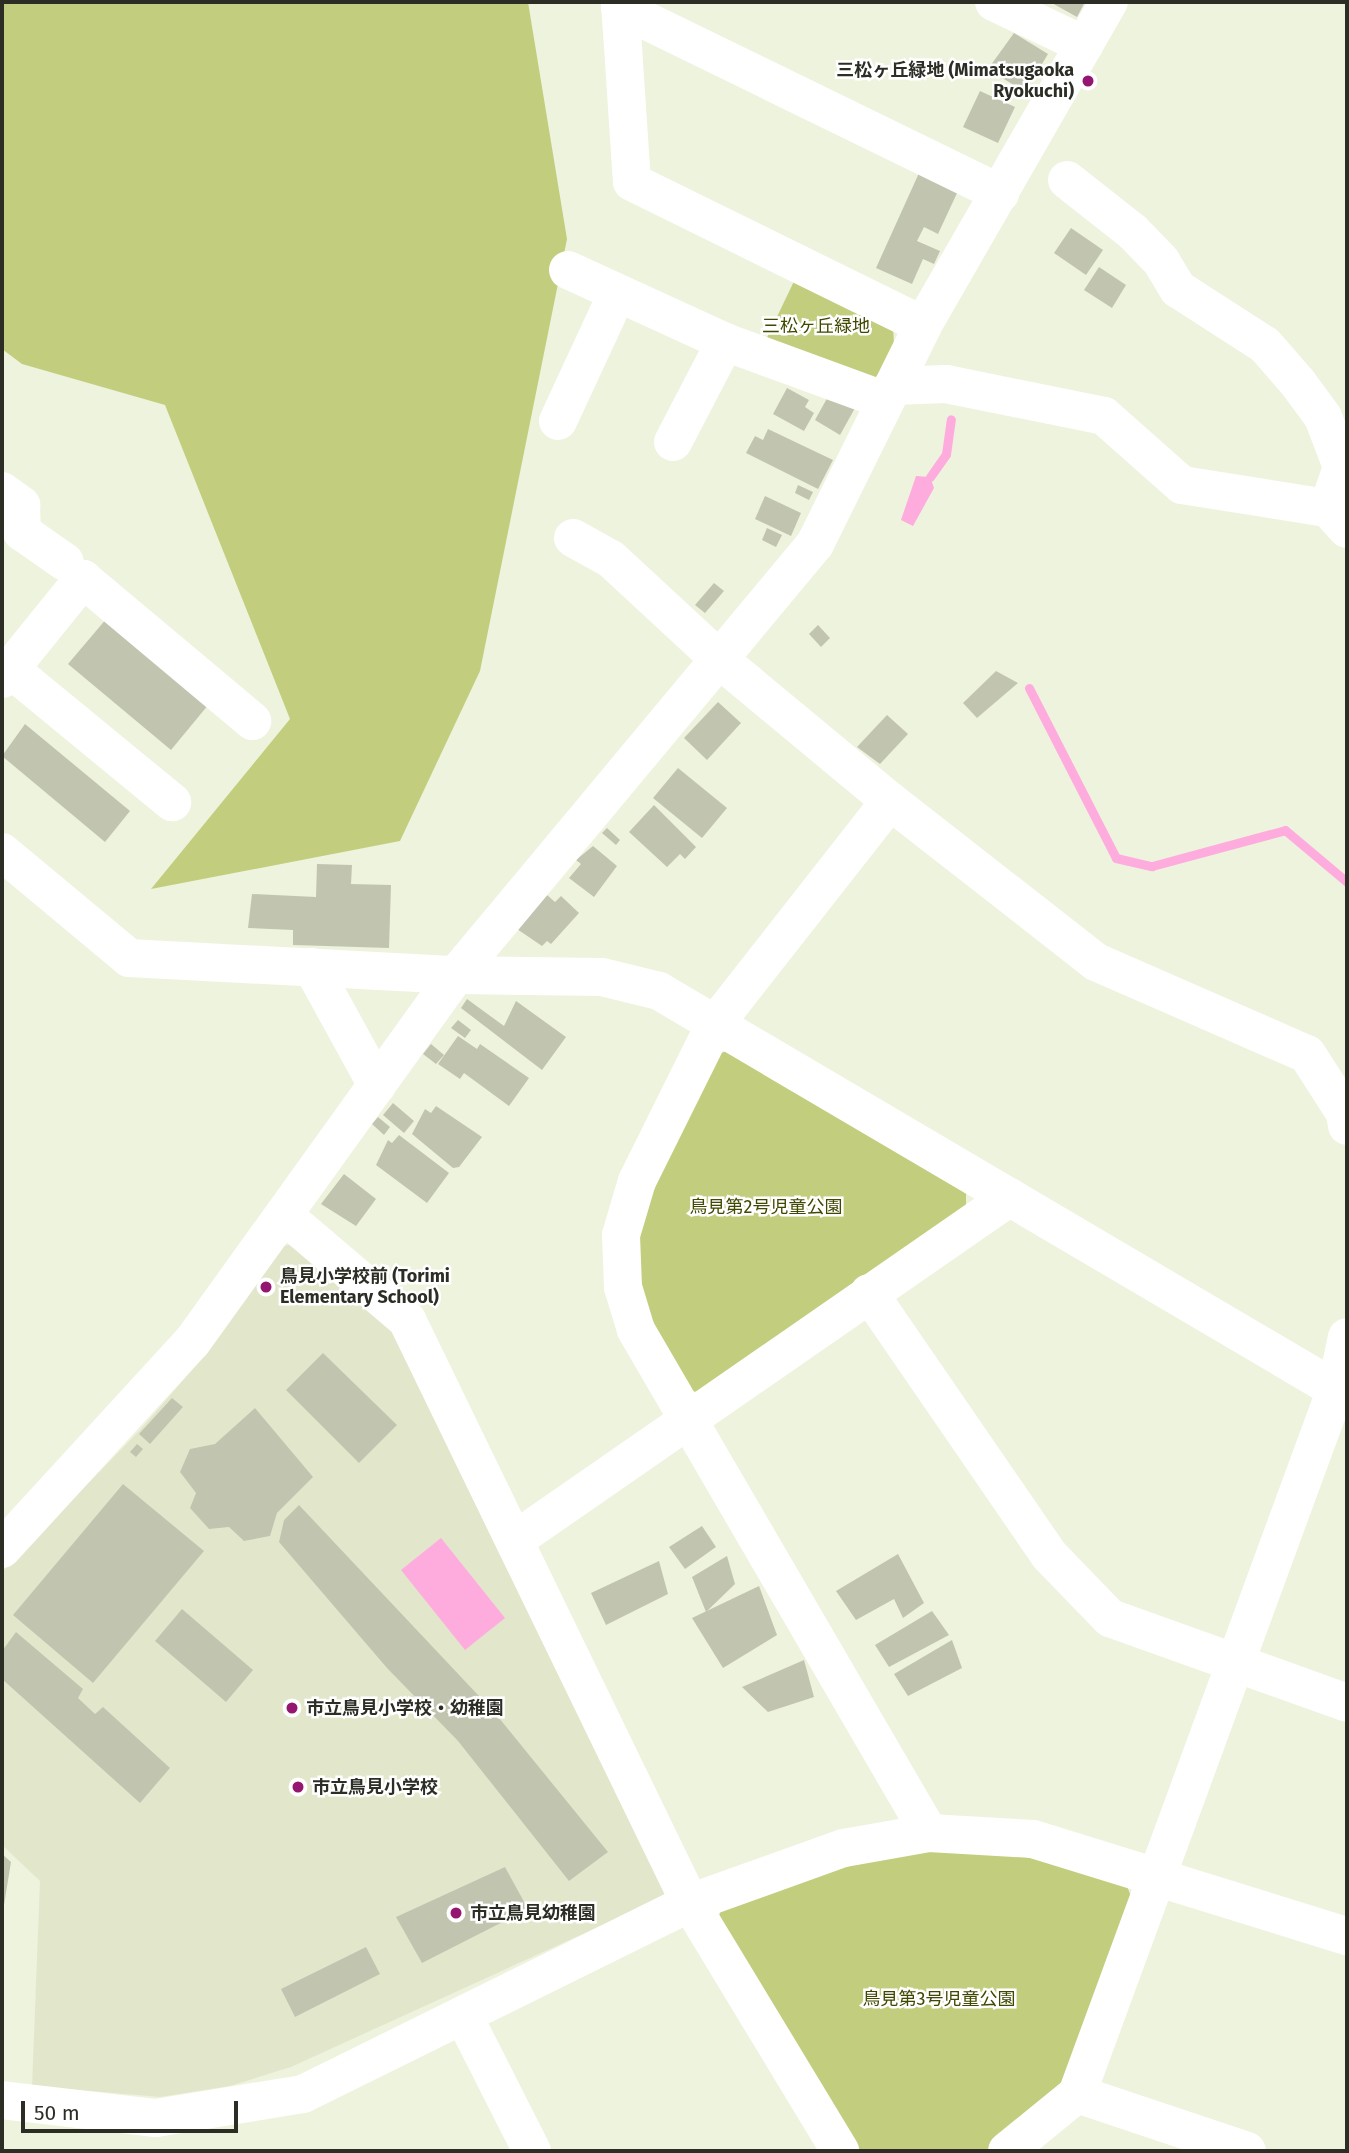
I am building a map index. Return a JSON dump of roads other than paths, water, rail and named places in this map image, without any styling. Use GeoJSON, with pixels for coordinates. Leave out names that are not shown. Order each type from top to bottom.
{"type":"FeatureCollection","features":[{"type":"Feature","properties":{"kind":"street"},"geometry":{"type":"LineString","coordinates":[[994,2],[1084,46]]}},
{"type":"Feature","properties":{"kind":"street"},"geometry":{"type":"LineString","coordinates":[[2,1549],[192,1342],[286,1217],[456,975],[816,544],[923,325],[1110,2]]}},
{"type":"Feature","properties":{"kind":"street"},"geometry":{"type":"LineString","coordinates":[[620,5],[1000,193]]}},
{"type":"Feature","properties":{"kind":"street"},"geometry":{"type":"LineString","coordinates":[[620,5],[632,182],[923,325]]}},
{"type":"Feature","properties":{"kind":"street"},"geometry":{"type":"LineString","coordinates":[[568,270],[616,296],[726,342],[889,393],[946,384],[1104,416],[1182,485],[1338,519],[1342,467],[1323,417],[1298,383],[1265,345],[1178,289],[1161,261],[1133,232],[1067,180]]}},
{"type":"Feature","properties":{"kind":"street"},"geometry":{"type":"LineString","coordinates":[[558,421],[616,296]]}},
{"type":"Feature","properties":{"kind":"street"},"geometry":{"type":"LineString","coordinates":[[673,442],[726,342]]}},
{"type":"Feature","properties":{"kind":"street"},"geometry":{"type":"LineString","coordinates":[[2,491],[21,505],[22,532],[65,562]]}},
{"type":"Feature","properties":{"kind":"street"},"geometry":{"type":"LineString","coordinates":[[573,538],[611,559],[720,660],[890,802],[1096,962],[1307,1054],[1345,1113],[1347,1126]]}},
{"type":"Feature","properties":{"kind":"street"},"geometry":{"type":"LineString","coordinates":[[172,802],[6,674],[83,579],[252,721]]}},
{"type":"Feature","properties":{"kind":"street"},"geometry":{"type":"LineString","coordinates":[[890,802],[715,1024],[637,1181],[621,1235],[623,1287],[636,1330],[929,1833]]}},
{"type":"Feature","properties":{"kind":"street"},"geometry":{"type":"LineString","coordinates":[[2,852],[129,958],[456,975],[601,977],[659,991],[1010,1197],[1216,1322],[1342,1393]]}},
{"type":"Feature","properties":{"kind":"street"},"geometry":{"type":"LineString","coordinates":[[312,967],[377,1085]]}},
{"type":"Feature","properties":{"kind":"street"},"geometry":{"type":"LineString","coordinates":[[515,1540],[1010,1197]]}},
{"type":"Feature","properties":{"kind":"street"},"geometry":{"type":"LineString","coordinates":[[286,1217],[407,1320],[690,1903],[840,2151]]}},
{"type":"Feature","properties":{"kind":"street"},"geometry":{"type":"LineString","coordinates":[[869,1293],[1049,1555],[1110,1618],[1347,1703]]}},
{"type":"Feature","properties":{"kind":"street"},"geometry":{"type":"LineString","coordinates":[[1007,2151],[1077,2094],[1236,1662],[1342,1393],[1347,1337]]}},
{"type":"Feature","properties":{"kind":"street"},"geometry":{"type":"LineString","coordinates":[[2,2100],[156,2118],[303,2094],[464,2017],[690,1903],[844,1848],[929,1833],[1032,1839],[1347,1936]]}},
{"type":"Feature","properties":{"kind":"street"},"geometry":{"type":"LineString","coordinates":[[464,2017],[533,2151]]}},
{"type":"Feature","properties":{"kind":"street"},"geometry":{"type":"LineString","coordinates":[[1077,2094],[1247,2151]]}},
{"type":"Feature","properties":{"kind":"waterway"},"geometry":{"type":"LineString","coordinates":[[930,477],[946,454],[951,419]]}},
{"type":"Feature","properties":{"kind":"waterway"},"geometry":{"type":"LineString","coordinates":[[1029,688],[1116,858],[1152,866],[1285,830],[1347,882]]}},
{"type":"Feature","properties":{"kind":"place","name":"三松ヶ丘緑地 (Mimatsugaoka Ryokuchi)"},"geometry":{"type":"Point","coordinates":[1088,81]}},
{"type":"Feature","properties":{"kind":"place","name":"鳥見小学校前 (Torimi Elementary School)"},"geometry":{"type":"Point","coordinates":[266,1287]}},
{"type":"Feature","properties":{"kind":"place","name":"市立鳥見小学校・幼稚園"},"geometry":{"type":"Point","coordinates":[292,1708]}},
{"type":"Feature","properties":{"kind":"place","name":"市立鳥見小学校"},"geometry":{"type":"Point","coordinates":[298,1787]}},
{"type":"Feature","properties":{"kind":"place","name":"市立鳥見幼稚園"},"geometry":{"type":"Point","coordinates":[456,1913]}},
{"type":"Feature","properties":{"kind":"park label","name":"三松ヶ丘緑地"},"geometry":{"type":"Point","coordinates":[816,326]}},
{"type":"Feature","properties":{"kind":"park label","name":"鳥見第2号児童公園"},"geometry":{"type":"Point","coordinates":[766,1207]}},
{"type":"Feature","properties":{"kind":"park label","name":"鳥見第3号児童公園"},"geometry":{"type":"Point","coordinates":[939,1999]}}]}
